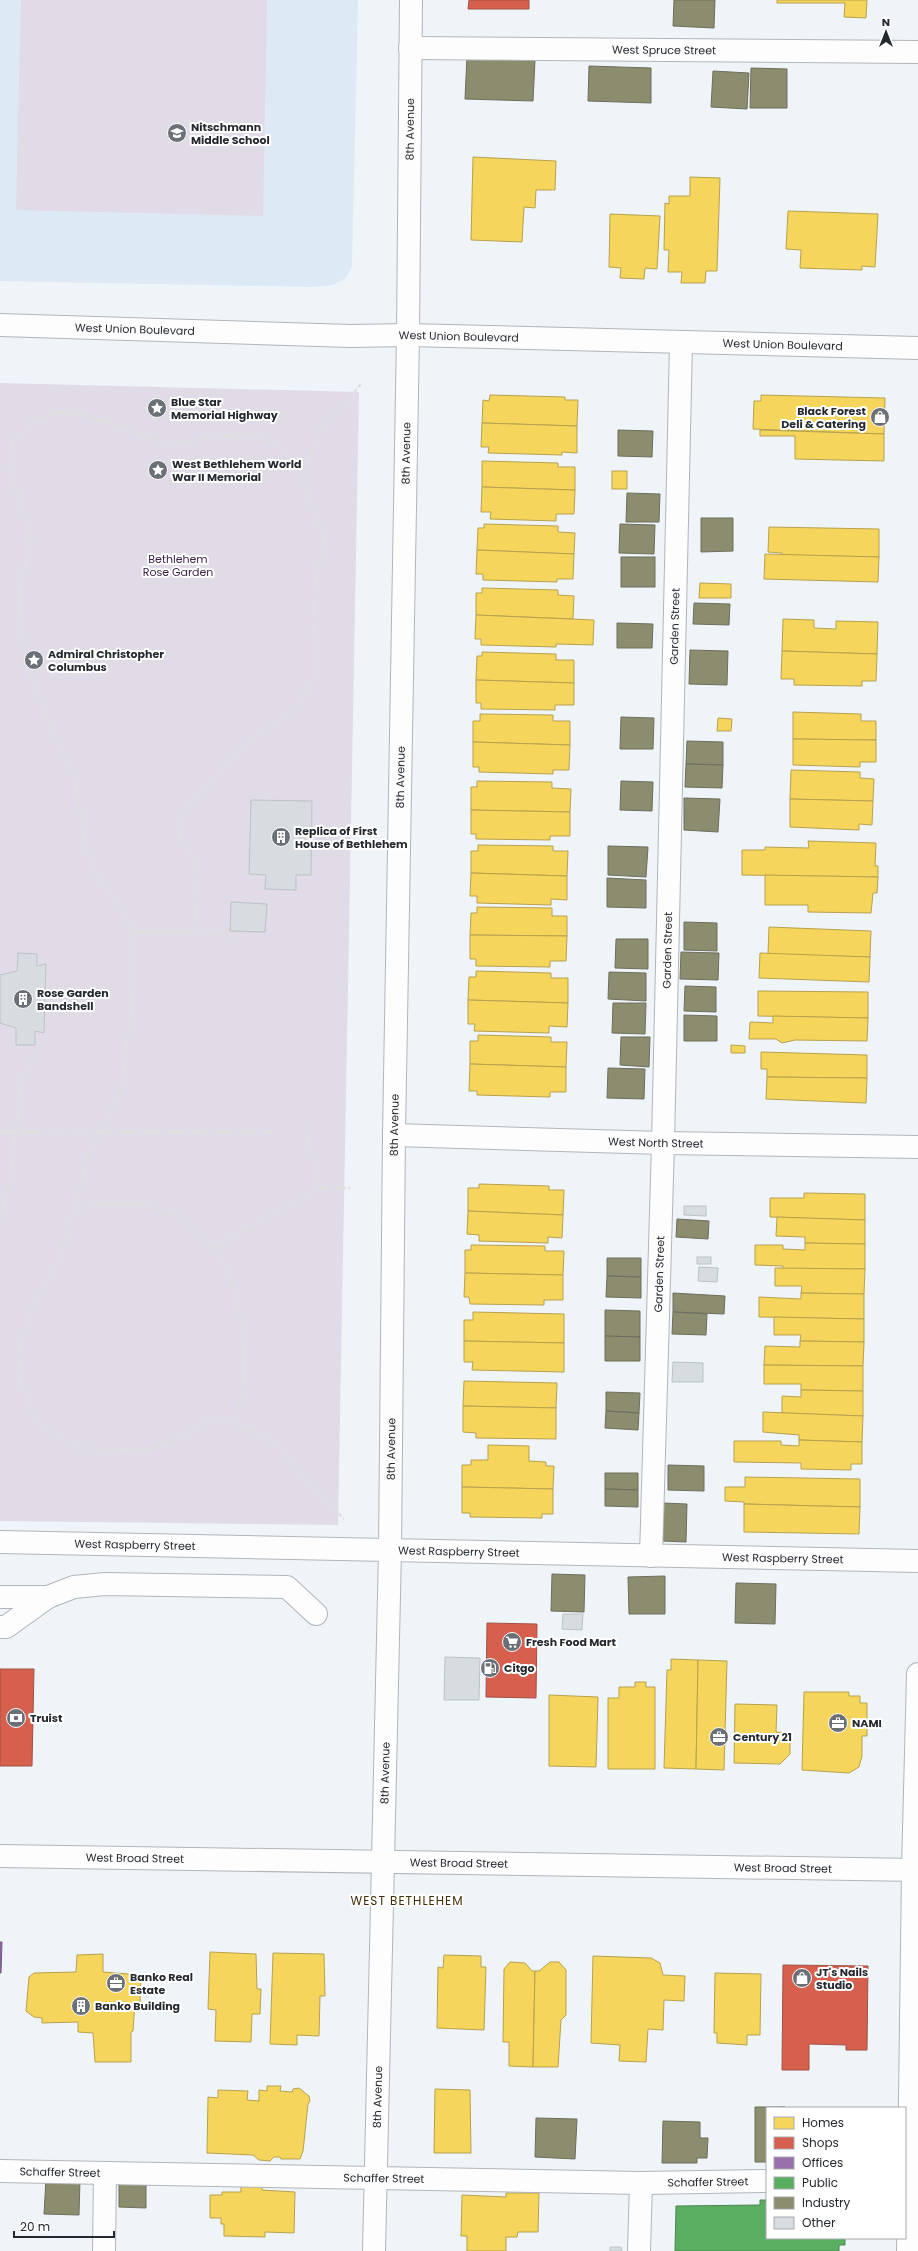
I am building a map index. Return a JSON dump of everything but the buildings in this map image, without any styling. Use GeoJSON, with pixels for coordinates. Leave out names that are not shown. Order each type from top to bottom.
{"type":"FeatureCollection","features":[{"type":"Feature","properties":{"kind":"main road","name":"8th Avenue"},"geometry":{"type":"LineString","coordinates":[[374,2251],[390,1550],[394,1135],[408,335],[411,0]]}},
{"type":"Feature","properties":{"kind":"main road","name":"West Spruce Street"},"geometry":{"type":"LineString","coordinates":[[410,48],[918,52]]}},
{"type":"Feature","properties":{"kind":"main road","name":"West Union Boulevard"},"geometry":{"type":"LineString","coordinates":[[0,325],[351,336],[408,335],[918,348]]}},
{"type":"Feature","properties":{"kind":"main road","name":"Garden Street"},"geometry":{"type":"LineString","coordinates":[[652,1556],[681,343]]}},
{"type":"Feature","properties":{"kind":"main road","name":"West North Street"},"geometry":{"type":"LineString","coordinates":[[394,1135],[663,1143],[918,1147]]}},
{"type":"Feature","properties":{"kind":"main road","name":"West Raspberry Street"},"geometry":{"type":"LineString","coordinates":[[0,1542],[652,1556],[918,1560]]}},
{"type":"Feature","properties":{"kind":"main road"},"geometry":{"type":"LineString","coordinates":[[0,1627],[6,1627],[48,1597],[74,1587],[105,1584],[287,1587],[316,1614]]}},
{"type":"Feature","properties":{"kind":"main road"},"geometry":{"type":"LineString","coordinates":[[0,1597],[48,1597]]}},
{"type":"Feature","properties":{"kind":"main road"},"geometry":{"type":"LineString","coordinates":[[908,2251],[911,2180],[918,1674]]}},
{"type":"Feature","properties":{"kind":"main road","name":"West Broad Street"},"geometry":{"type":"LineString","coordinates":[[0,1856],[915,1870]]}},
{"type":"Feature","properties":{"kind":"main road","name":"Schaffer Street"},"geometry":{"type":"LineString","coordinates":[[0,2171],[641,2183],[766,2181]]}},
{"type":"Feature","properties":{"kind":"main road"},"geometry":{"type":"LineString","coordinates":[[104,2251],[105,2173]]}},
{"type":"Feature","properties":{"kind":"main road"},"geometry":{"type":"LineString","coordinates":[[639,2251],[641,2183]]}},
{"type":"Feature","properties":{"kind":"path"},"geometry":{"type":"LineString","coordinates":[[196,932],[194,860],[181,840],[177,820],[243,745],[294,711],[315,674],[313,594],[325,539],[305,490],[303,470],[322,425],[344,405],[361,384]]}},
{"type":"Feature","properties":{"kind":"path"},"geometry":{"type":"LineString","coordinates":[[303,470],[275,443],[248,433],[168,444],[116,424],[88,416],[61,411],[30,424],[12,442],[8,466],[32,537],[21,582],[20,614],[28,666],[40,701],[75,780],[89,861],[99,881],[119,904],[133,932],[134,953],[132,1009],[121,1089],[88,1154],[57,1264],[36,1301],[28,1319],[20,1347],[19,1377],[36,1422],[78,1448],[146,1450],[182,1437],[216,1418],[236,1423],[265,1437],[283,1450],[294,1466],[344,1519]]}},
{"type":"Feature","properties":{"kind":"path"},"geometry":{"type":"LineString","coordinates":[[133,932],[196,932],[236,937]]}},
{"type":"Feature","properties":{"kind":"path"},"geometry":{"type":"LineString","coordinates":[[337,984],[347,985]]}},
{"type":"Feature","properties":{"kind":"path"},"geometry":{"type":"LineString","coordinates":[[0,1222],[10,1178],[20,1091],[26,1066],[41,1052]]}},
{"type":"Feature","properties":{"kind":"path"},"geometry":{"type":"LineString","coordinates":[[304,1124],[321,1188]]}},
{"type":"Feature","properties":{"kind":"path"},"geometry":{"type":"LineString","coordinates":[[0,1132],[100,1133],[207,1130],[272,1132]]}},
{"type":"Feature","properties":{"kind":"path"},"geometry":{"type":"LineString","coordinates":[[213,1247],[321,1188],[350,1188]]}},
{"type":"Feature","properties":{"kind":"path"},"geometry":{"type":"LineString","coordinates":[[73,1211],[97,1204],[144,1204],[182,1217],[213,1247],[229,1272],[242,1324],[245,1375],[236,1423]]}},
{"type":"Feature","properties":{"kind":"shaded area","name":"Nitschmann Middle School"},"geometry":{"type":"Polygon","coordinates":[[[0,0],[358,0],[352,266],[346,278],[333,285],[313,287],[0,281],[0,0]]]}},
{"type":"Feature","properties":{"kind":"green space"},"geometry":{"type":"Polygon","coordinates":[[[21,0],[267,0],[263,216],[16,210],[21,0]]]}},
{"type":"Feature","properties":{"kind":"green space","name":"Bethlehem Rose Garden"},"geometry":{"type":"Polygon","coordinates":[[[0,383],[359,392],[338,1525],[0,1521],[0,383]]]}},
{"type":"Feature","properties":{"kind":"place","name":"Nitschmann Middle School"},"geometry":{"type":"Point","coordinates":[177,133]}},
{"type":"Feature","properties":{"kind":"place","name":"Blue Star Memorial Highway"},"geometry":{"type":"Point","coordinates":[157,408]}},
{"type":"Feature","properties":{"kind":"place","name":"Black Forest Deli & Catering"},"geometry":{"type":"Point","coordinates":[880,417]}},
{"type":"Feature","properties":{"kind":"place","name":"West Bethlehem World War II Memorial"},"geometry":{"type":"Point","coordinates":[158,470]}},
{"type":"Feature","properties":{"kind":"place","name":"Admiral Christopher Columbus"},"geometry":{"type":"Point","coordinates":[34,660]}},
{"type":"Feature","properties":{"kind":"place","name":"Replica of First House of Bethlehem"},"geometry":{"type":"Point","coordinates":[281,837]}},
{"type":"Feature","properties":{"kind":"place","name":"Rose Garden Bandshell"},"geometry":{"type":"Point","coordinates":[23,999]}},
{"type":"Feature","properties":{"kind":"place","name":"Fresh Food Mart"},"geometry":{"type":"Point","coordinates":[512,1642]}},
{"type":"Feature","properties":{"kind":"place","name":"Citgo"},"geometry":{"type":"Point","coordinates":[490,1668]}},
{"type":"Feature","properties":{"kind":"place","name":"Truist"},"geometry":{"type":"Point","coordinates":[16,1718]}},
{"type":"Feature","properties":{"kind":"place","name":"NAMI"},"geometry":{"type":"Point","coordinates":[838,1723]}},
{"type":"Feature","properties":{"kind":"place","name":"Century 21"},"geometry":{"type":"Point","coordinates":[719,1737]}},
{"type":"Feature","properties":{"kind":"place","name":"JT's Nails Studio"},"geometry":{"type":"Point","coordinates":[802,1978]}},
{"type":"Feature","properties":{"kind":"place","name":"Banko Real Estate"},"geometry":{"type":"Point","coordinates":[116,1983]}},
{"type":"Feature","properties":{"kind":"place","name":"Banko Building"},"geometry":{"type":"Point","coordinates":[81,2006]}},
{"type":"Feature","properties":{"kind":"district","name":"WEST BETHLEHEM"},"geometry":{"type":"Point","coordinates":[407,1900]}}]}
